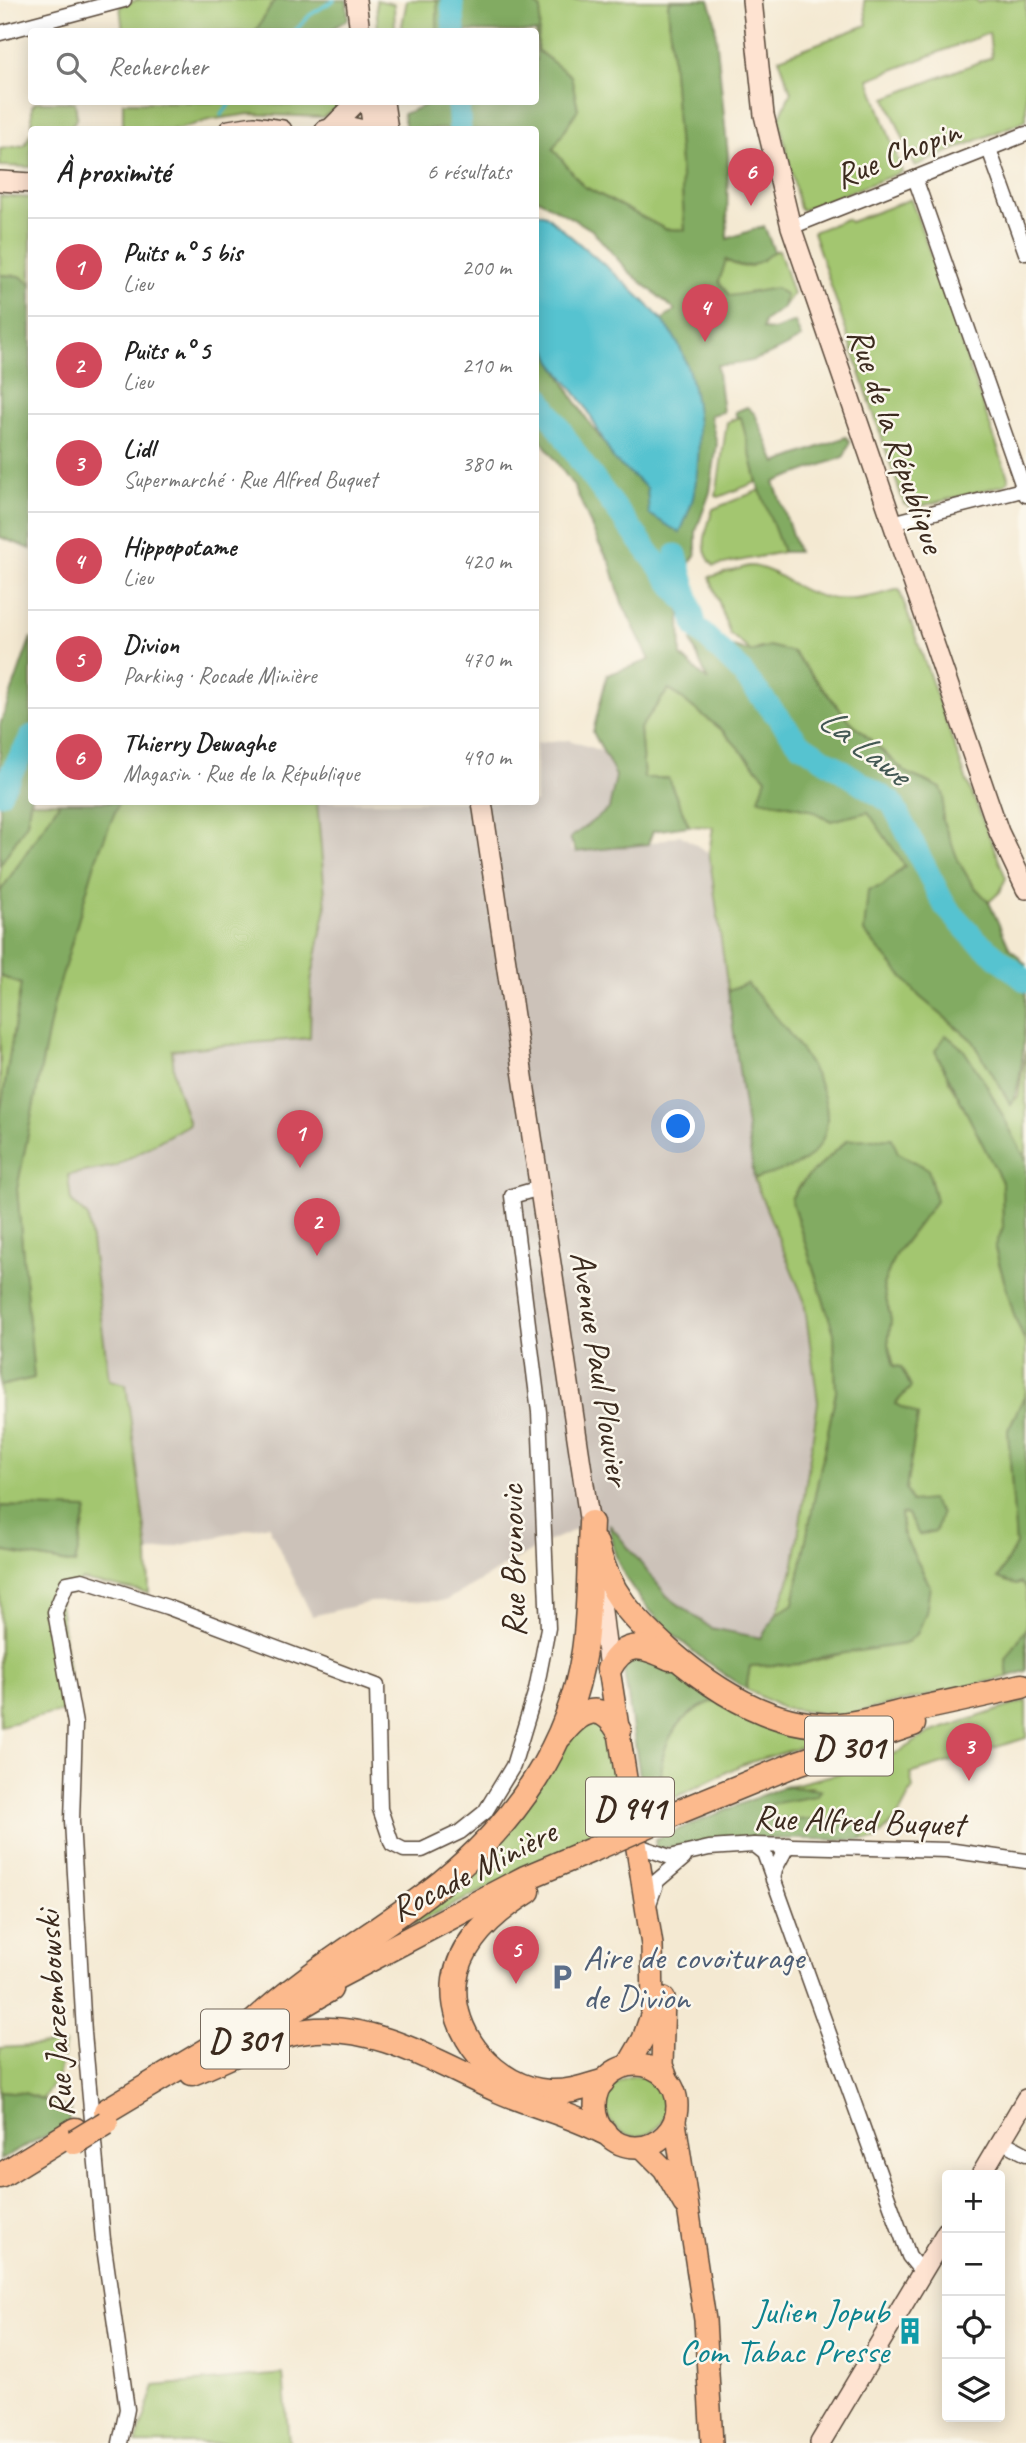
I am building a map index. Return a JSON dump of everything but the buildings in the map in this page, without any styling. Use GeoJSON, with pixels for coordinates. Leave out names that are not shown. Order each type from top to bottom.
{"type":"FeatureCollection","features":[{"type":"Feature","properties":{"kind":"highway"},"geometry":{"type":"LineString","coordinates":[[590,1523],[609,1586],[632,1616],[684,1664],[730,1696],[757,1710],[796,1722],[829,1724],[862,1721],[1024,1685]]}},
{"type":"Feature","properties":{"kind":"highway"},"geometry":{"type":"LineString","coordinates":[[254,2022],[293,1986],[441,1882],[509,1819],[528,1793],[559,1737],[571,1704],[584,1651],[590,1523]]}},
{"type":"Feature","properties":{"kind":"highway"},"geometry":{"type":"LineString","coordinates":[[609,1669],[620,1652],[640,1647],[684,1664]]}},
{"type":"Feature","properties":{"kind":"highway","name":"Rocade Minière"},"geometry":{"type":"LineString","coordinates":[[0,2188],[75,2136],[254,2022],[341,1973],[383,1954],[526,1878],[798,1763],[1024,1685]]}},
{"type":"Feature","properties":{"kind":"highway"},"geometry":{"type":"LineString","coordinates":[[559,1737],[576,1719],[597,1711],[605,1713],[619,1731]]}},
{"type":"Feature","properties":{"kind":"highway"},"geometry":{"type":"LineString","coordinates":[[594,1849],[490,1919],[467,1949],[457,1971],[455,1991],[462,2028],[469,2042],[485,2062],[504,2077],[533,2090],[549,2092],[568,2092],[602,2082]]}},
{"type":"Feature","properties":{"kind":"highway","name":"Rocade Minière"},"geometry":{"type":"LineString","coordinates":[[106,2117],[178,2079],[347,1979],[383,1954]]}},
{"type":"Feature","properties":{"kind":"highway"},"geometry":{"type":"LineString","coordinates":[[178,2079],[281,2038],[308,2031],[332,2031],[377,2038],[429,2056],[500,2091],[580,2119],[604,2132]]}},
{"type":"Feature","properties":{"kind":"highway","name":"Rocade Minière"},"geometry":{"type":"LineString","coordinates":[[0,2176],[75,2136]]}},
{"type":"Feature","properties":{"kind":"main road"},"geometry":{"type":"LineString","coordinates":[[356,0],[360,28]]}},
{"type":"Feature","properties":{"kind":"main road"},"geometry":{"type":"LineString","coordinates":[[369,0],[372,28]]}},
{"type":"Feature","properties":{"kind":"main road","name":"Rue de la République"},"geometry":{"type":"LineString","coordinates":[[752,0],[766,124],[791,227],[999,832],[1026,889]]}},
{"type":"Feature","properties":{"kind":"main road"},"geometry":{"type":"LineString","coordinates":[[331,126],[354,105]]}},
{"type":"Feature","properties":{"kind":"main road"},"geometry":{"type":"LineString","coordinates":[[371,105],[383,122]]}},
{"type":"Feature","properties":{"kind":"main road"},"geometry":{"type":"LineString","coordinates":[[0,181],[28,183]]}},
{"type":"Feature","properties":{"kind":"main road","name":"Avenue Paul Plouvier"},"geometry":{"type":"LineString","coordinates":[[482,805],[650,1934],[653,2010],[643,2039],[628,2065]]}},
{"type":"Feature","properties":{"kind":"main road","name":"Avenue Paul Plouvier"},"geometry":{"type":"LineString","coordinates":[[650,1934],[659,1963],[664,1994],[662,2065],[667,2078]]}},
{"type":"Feature","properties":{"kind":"main road"},"geometry":{"type":"LineString","coordinates":[[675,2122],[656,2143],[642,2147],[621,2145],[604,2132],[598,2123],[595,2102],[602,2082],[618,2068],[642,2064],[656,2069],[667,2078],[677,2099],[675,2122],[705,2320],[712,2443]]}},
{"type":"Feature","properties":{"kind":"main road"},"geometry":{"type":"LineString","coordinates":[[984,2170],[1026,2099]]}},
{"type":"Feature","properties":{"kind":"main road"},"geometry":{"type":"LineString","coordinates":[[642,2147],[664,2169],[691,2221]]}},
{"type":"Feature","properties":{"kind":"main road"},"geometry":{"type":"LineString","coordinates":[[820,2443],[946,2233]]}},
{"type":"Feature","properties":{"kind":"street"},"geometry":{"type":"LineString","coordinates":[[0,33],[124,0]]}},
{"type":"Feature","properties":{"kind":"street","name":"Rue Chopin"},"geometry":{"type":"LineString","coordinates":[[791,227],[1026,134]]}},
{"type":"Feature","properties":{"kind":"street"},"geometry":{"type":"LineString","coordinates":[[989,149],[1026,253]]}},
{"type":"Feature","properties":{"kind":"street"},"geometry":{"type":"LineString","coordinates":[[892,523],[1025,491],[915,178]]}},
{"type":"Feature","properties":{"kind":"street","name":"Rue Brunovic"},"geometry":{"type":"LineString","coordinates":[[67,1583],[82,1580],[167,1607],[377,1686],[380,1809],[392,1844],[404,1850],[422,1850],[460,1832],[485,1812],[513,1766],[536,1690],[548,1628],[539,1412],[512,1196],[540,1188]]}},
{"type":"Feature","properties":{"kind":"street","name":"Rue Jarzembowski"},"geometry":{"type":"LineString","coordinates":[[67,1583],[55,1612],[75,1724],[72,1821],[84,2033],[103,2240],[127,2409],[120,2443]]}},
{"type":"Feature","properties":{"kind":"street","name":"Rue Alfred Buquet"},"geometry":{"type":"LineString","coordinates":[[636,1846],[670,1857],[728,1845],[788,1845],[947,1850],[1026,1861]]}},
{"type":"Feature","properties":{"kind":"street"},"geometry":{"type":"LineString","coordinates":[[754,1845],[764,1853],[909,2256],[923,2273]]}},
{"type":"Feature","properties":{"kind":"street"},"geometry":{"type":"LineString","coordinates":[[773,1882],[775,1869],[788,1845]]}},
{"type":"Feature","properties":{"kind":"street","name":"Rue Alfred Buquet"},"geometry":{"type":"LineString","coordinates":[[650,1934],[652,1890],[664,1873],[691,1853]]}},
{"type":"Feature","properties":{"kind":"street"},"geometry":{"type":"LineString","coordinates":[[1001,2141],[1026,2154]]}},
{"type":"Feature","properties":{"kind":"shaded area"},"geometry":{"type":"Polygon","coordinates":[[[569,740],[604,752],[616,776],[609,809],[571,838],[571,850],[577,852],[648,844],[680,835],[709,853],[753,1175],[804,1300],[818,1402],[793,1570],[776,1615],[762,1639],[711,1628],[667,1596],[619,1536],[591,1523],[545,1543],[445,1601],[371,1602],[312,1616],[268,1525],[148,1553],[127,1384],[109,1380],[88,1217],[71,1201],[68,1175],[115,1166],[189,1124],[175,1081],[172,1050],[310,1037],[311,981],[326,907],[317,805],[539,805],[539,743],[569,740]]]}},
{"type":"Feature","properties":{"kind":"green space"},"geometry":{"type":"Polygon","coordinates":[[[137,0],[275,0],[258,28],[123,28],[120,6],[137,0]]]}},
{"type":"Feature","properties":{"kind":"green space"},"geometry":{"type":"Polygon","coordinates":[[[275,0],[347,0],[348,19],[334,28],[258,28],[275,0]]]}},
{"type":"Feature","properties":{"kind":"green space"},"geometry":{"type":"Polygon","coordinates":[[[376,0],[394,4],[395,28],[378,28],[376,0]]]}},
{"type":"Feature","properties":{"kind":"green space"},"geometry":{"type":"Polygon","coordinates":[[[407,0],[437,0],[437,28],[402,28],[407,0]]]}},
{"type":"Feature","properties":{"kind":"green space"},"geometry":{"type":"Polygon","coordinates":[[[437,0],[529,0],[541,9],[539,30],[437,28],[437,0]]]}},
{"type":"Feature","properties":{"kind":"green space"},"geometry":{"type":"Polygon","coordinates":[[[529,0],[672,0],[668,4],[685,230],[665,229],[583,186],[553,149],[578,108],[571,76],[539,52],[541,9],[529,0]]]}},
{"type":"Feature","properties":{"kind":"green space"},"geometry":{"type":"Polygon","coordinates":[[[672,0],[709,0],[714,15],[728,155],[727,239],[764,226],[774,251],[751,265],[740,265],[726,260],[719,282],[730,296],[776,288],[786,295],[783,308],[764,321],[763,329],[774,330],[795,322],[801,338],[761,358],[717,365],[723,412],[710,415],[717,444],[710,492],[696,531],[696,554],[679,578],[681,656],[708,681],[691,641],[709,628],[717,643],[752,652],[769,646],[793,652],[848,719],[906,773],[941,788],[944,796],[942,819],[959,862],[972,884],[989,902],[1009,947],[1026,965],[1022,1058],[1020,1076],[1011,1105],[973,1041],[919,996],[864,932],[868,890],[882,886],[905,866],[868,812],[831,821],[809,809],[759,799],[766,778],[722,730],[669,689],[640,728],[644,778],[668,778],[689,826],[653,831],[648,844],[576,852],[570,838],[609,809],[616,776],[593,732],[607,675],[650,660],[622,603],[610,562],[599,544],[575,488],[539,437],[539,329],[569,390],[596,433],[647,488],[650,514],[683,357],[662,320],[675,310],[629,272],[592,230],[539,200],[539,126],[405,126],[403,114],[426,105],[539,105],[539,52],[571,76],[578,109],[553,149],[583,186],[665,229],[685,230],[668,4],[672,0]]]}},
{"type":"Feature","properties":{"kind":"green space"},"geometry":{"type":"Polygon","coordinates":[[[864,0],[977,0],[978,3],[985,0],[1026,0],[1026,120],[915,166],[886,98],[992,57],[989,33],[869,79],[902,172],[803,210],[800,209],[779,119],[791,92],[779,58],[867,25],[864,0]]]}},
{"type":"Feature","properties":{"kind":"green space"},"geometry":{"type":"Polygon","coordinates":[[[75,105],[77,118],[71,126],[32,126],[32,106],[75,105]]]}},
{"type":"Feature","properties":{"kind":"green space"},"geometry":{"type":"Polygon","coordinates":[[[123,105],[342,105],[323,117],[249,114],[189,126],[123,126],[123,105]]]}},
{"type":"Feature","properties":{"kind":"green space"},"geometry":{"type":"Polygon","coordinates":[[[28,138],[28,167],[0,166],[0,149],[25,145],[28,138]]]}},
{"type":"Feature","properties":{"kind":"green space"},"geometry":{"type":"Polygon","coordinates":[[[0,196],[28,198],[28,282],[20,276],[0,275],[0,196]]]}},
{"type":"Feature","properties":{"kind":"green space"},"geometry":{"type":"Polygon","coordinates":[[[911,199],[1009,480],[1004,485],[914,508],[904,504],[813,232],[846,219],[850,222],[911,199]]]}},
{"type":"Feature","properties":{"kind":"green space"},"geometry":{"type":"Polygon","coordinates":[[[779,250],[793,294],[783,308],[786,295],[730,296],[718,282],[726,260],[745,267],[751,266],[779,250]]]}},
{"type":"Feature","properties":{"kind":"green space"},"geometry":{"type":"Polygon","coordinates":[[[0,275],[20,276],[28,282],[28,548],[0,537],[0,275]]]}},
{"type":"Feature","properties":{"kind":"green space"},"geometry":{"type":"Polygon","coordinates":[[[747,407],[755,414],[776,463],[846,437],[850,442],[844,457],[774,482],[798,552],[783,552],[757,482],[741,417],[737,418],[735,412],[747,407]]]}},
{"type":"Feature","properties":{"kind":"green space"},"geometry":{"type":"Polygon","coordinates":[[[741,416],[757,482],[719,497],[716,496],[727,422],[741,416]]]}},
{"type":"Feature","properties":{"kind":"green space"},"geometry":{"type":"Polygon","coordinates":[[[762,489],[783,552],[714,566],[705,546],[706,531],[713,509],[762,489]]]}},
{"type":"Feature","properties":{"kind":"green space"},"geometry":{"type":"Polygon","coordinates":[[[749,566],[767,570],[807,592],[833,599],[859,599],[899,589],[966,779],[1006,878],[1000,892],[989,902],[961,868],[948,839],[944,824],[944,796],[931,783],[906,773],[848,719],[793,652],[760,648],[752,652],[730,634],[710,577],[749,566]]]}},
{"type":"Feature","properties":{"kind":"green space"},"geometry":{"type":"Polygon","coordinates":[[[28,646],[30,805],[27,823],[0,865],[0,725],[28,646]]]}},
{"type":"Feature","properties":{"kind":"green space"},"geometry":{"type":"Polygon","coordinates":[[[669,689],[722,730],[767,778],[760,800],[809,809],[831,821],[868,811],[905,866],[882,886],[919,996],[973,1041],[1011,1104],[1018,1096],[1026,1051],[1026,1160],[1010,1134],[948,1080],[978,1130],[1002,1182],[1003,1227],[995,1249],[1014,1315],[1026,1344],[1026,1393],[1008,1430],[1016,1545],[998,1578],[1016,1585],[1021,1583],[1026,1588],[1026,1628],[1006,1660],[1008,1677],[841,1716],[782,1708],[746,1689],[750,1666],[802,1664],[917,1634],[928,1593],[926,1580],[909,1547],[901,1513],[908,1515],[911,1502],[906,1489],[918,1416],[895,1404],[901,1367],[894,1366],[888,1344],[891,1320],[883,1285],[895,1255],[936,1201],[928,1169],[898,1153],[847,1140],[809,1175],[791,1199],[834,1333],[836,1392],[793,1604],[776,1615],[793,1570],[818,1402],[804,1300],[754,1179],[792,1166],[747,984],[728,991],[709,853],[713,827],[689,826],[668,778],[644,779],[640,728],[669,689]]]}},
{"type":"Feature","properties":{"kind":"green space"},"geometry":{"type":"Polygon","coordinates":[[[30,805],[58,805],[0,892],[0,865],[27,823],[30,805]]]}},
{"type":"Feature","properties":{"kind":"green space"},"geometry":{"type":"Polygon","coordinates":[[[58,805],[118,805],[96,859],[54,1003],[17,1189],[34,1378],[0,1386],[0,1115],[21,984],[0,976],[0,892],[58,805]]]}},
{"type":"Feature","properties":{"kind":"green space"},"geometry":{"type":"Polygon","coordinates":[[[117,805],[317,805],[326,907],[311,981],[310,1038],[172,1050],[175,1081],[189,1124],[115,1166],[68,1175],[71,1201],[88,1217],[109,1380],[126,1384],[148,1553],[149,1593],[82,1580],[59,1595],[73,1709],[0,1726],[0,1551],[75,1564],[87,1510],[0,1506],[0,1386],[34,1378],[17,1189],[54,1003],[96,859],[117,805]]]}},
{"type":"Feature","properties":{"kind":"green space"},"geometry":{"type":"Polygon","coordinates":[[[0,976],[21,984],[0,1115],[0,976]]]}},
{"type":"Feature","properties":{"kind":"green space"},"geometry":{"type":"Polygon","coordinates":[[[747,983],[778,1019],[811,1066],[822,1090],[827,1114],[823,1137],[809,1157],[790,1168],[754,1179],[728,991],[747,983]]]}},
{"type":"Feature","properties":{"kind":"green space"},"geometry":{"type":"Polygon","coordinates":[[[946,1035],[963,1049],[986,1084],[1026,1160],[1026,1344],[1014,1315],[995,1248],[1003,1227],[1002,1182],[935,1051],[946,1035]]]}},
{"type":"Feature","properties":{"kind":"green space"},"geometry":{"type":"Polygon","coordinates":[[[892,1138],[898,1153],[928,1169],[936,1201],[895,1255],[883,1285],[891,1320],[888,1344],[894,1366],[901,1367],[911,1387],[895,1404],[918,1415],[906,1489],[911,1502],[931,1500],[941,1514],[936,1531],[919,1535],[908,1515],[901,1514],[902,1532],[930,1586],[926,1613],[917,1634],[905,1644],[826,1656],[802,1664],[750,1666],[746,1689],[680,1640],[639,1598],[624,1574],[614,1550],[610,1525],[667,1596],[711,1628],[761,1638],[776,1615],[793,1604],[836,1392],[834,1333],[791,1199],[809,1175],[847,1140],[892,1138]]]}},
{"type":"Feature","properties":{"kind":"green space"},"geometry":{"type":"Polygon","coordinates":[[[1026,1393],[1026,1588],[1021,1583],[1016,1585],[998,1578],[1016,1545],[1008,1430],[1026,1393]]]}},
{"type":"Feature","properties":{"kind":"green space"},"geometry":{"type":"Polygon","coordinates":[[[0,1506],[87,1509],[75,1564],[0,1551],[0,1506]]]}},
{"type":"Feature","properties":{"kind":"green space"},"geometry":{"type":"Polygon","coordinates":[[[1026,1628],[1026,1671],[1008,1677],[1006,1660],[1026,1628]]]}},
{"type":"Feature","properties":{"kind":"green space"},"geometry":{"type":"Polygon","coordinates":[[[654,1656],[716,1700],[700,1707],[676,1728],[668,1741],[661,1769],[666,1802],[645,1810],[623,1664],[625,1658],[654,1656]]]}},
{"type":"Feature","properties":{"kind":"green space"},"geometry":{"type":"Polygon","coordinates":[[[716,1700],[736,1713],[780,1731],[832,1738],[741,1765],[666,1802],[661,1769],[668,1740],[687,1716],[716,1700]]]}},
{"type":"Feature","properties":{"kind":"green space"},"geometry":{"type":"Polygon","coordinates":[[[1026,1701],[1026,1738],[910,1774],[913,1788],[897,1818],[875,1840],[861,1840],[867,1827],[863,1821],[769,1819],[771,1804],[791,1799],[811,1787],[780,1788],[849,1771],[898,1752],[929,1733],[1026,1701]]]}},
{"type":"Feature","properties":{"kind":"green space"},"geometry":{"type":"Polygon","coordinates":[[[585,1719],[608,1725],[621,1822],[413,1925],[432,1894],[585,1719]]]}},
{"type":"Feature","properties":{"kind":"green space"},"geometry":{"type":"Polygon","coordinates":[[[780,1788],[821,1790],[816,1796],[771,1804],[769,1819],[863,1821],[867,1827],[861,1840],[729,1838],[656,1849],[655,1839],[780,1788]]]}},
{"type":"Feature","properties":{"kind":"green space"},"geometry":{"type":"Polygon","coordinates":[[[65,2044],[59,2074],[43,2099],[24,2093],[0,2091],[0,2048],[65,2044]]]}},
{"type":"Feature","properties":{"kind":"green space"},"geometry":{"type":"Polygon","coordinates":[[[636,2076],[653,2081],[661,2089],[666,2106],[661,2123],[653,2131],[636,2136],[619,2131],[611,2123],[606,2106],[611,2089],[619,2081],[636,2076]]]}},
{"type":"Feature","properties":{"kind":"green space"},"geometry":{"type":"Polygon","coordinates":[[[0,2091],[24,2093],[71,2110],[66,2132],[44,2136],[0,2160],[0,2091]]]}},
{"type":"Feature","properties":{"kind":"green space"},"geometry":{"type":"Polygon","coordinates":[[[283,2374],[289,2443],[136,2443],[155,2386],[283,2374]]]}},
{"type":"Feature","properties":{"kind":"water"},"geometry":{"type":"Polygon","coordinates":[[[539,213],[546,215],[648,305],[674,336],[684,356],[696,402],[698,449],[693,498],[680,533],[649,514],[647,488],[614,460],[584,404],[552,362],[539,328],[539,213]]]}},
{"type":"Feature","properties":{"kind":"waterway"},"geometry":{"type":"LineString","coordinates":[[298,28],[310,15],[334,0]]}},
{"type":"Feature","properties":{"kind":"waterway","name":"La Lawe"},"geometry":{"type":"LineString","coordinates":[[452,0],[454,28]]}},
{"type":"Feature","properties":{"kind":"waterway"},"geometry":{"type":"LineString","coordinates":[[221,115],[229,105]]}},
{"type":"Feature","properties":{"kind":"waterway","name":"La Lawe"},"geometry":{"type":"LineString","coordinates":[[458,105],[460,126]]}},
{"type":"Feature","properties":{"kind":"waterway"},"geometry":{"type":"LineString","coordinates":[[539,397],[581,462],[682,597]]}},
{"type":"Feature","properties":{"kind":"waterway","name":"La Lawe"},"geometry":{"type":"LineString","coordinates":[[676,555],[696,627],[739,669],[799,743],[892,803],[945,906],[974,938],[1026,981]]}},
{"type":"Feature","properties":{"kind":"waterway"},"geometry":{"type":"LineString","coordinates":[[0,793],[28,743]]}},
{"type":"Feature","properties":{"kind":"place","name":"Thierry Dewaghe"},"geometry":{"type":"Point","coordinates":[751,206]}},
{"type":"Feature","properties":{"kind":"place","name":"Hippopotame"},"geometry":{"type":"Point","coordinates":[705,342]}},
{"type":"Feature","properties":{"kind":"place","name":"Puits n° 5 bis"},"geometry":{"type":"Point","coordinates":[300,1168]}},
{"type":"Feature","properties":{"kind":"place","name":"Puits n° 5"},"geometry":{"type":"Point","coordinates":[317,1256]}},
{"type":"Feature","properties":{"kind":"place","name":"Lidl"},"geometry":{"type":"Point","coordinates":[969,1781]}},
{"type":"Feature","properties":{"kind":"place","name":"Aire de covoiturage de Divion"},"geometry":{"type":"Point","coordinates":[562,1977]}},
{"type":"Feature","properties":{"kind":"place","name":"Divion"},"geometry":{"type":"Point","coordinates":[516,1984]}},
{"type":"Feature","properties":{"kind":"place","name":"Julien Jopub Com Tabac Presse"},"geometry":{"type":"Point","coordinates":[910,2331]}}]}
